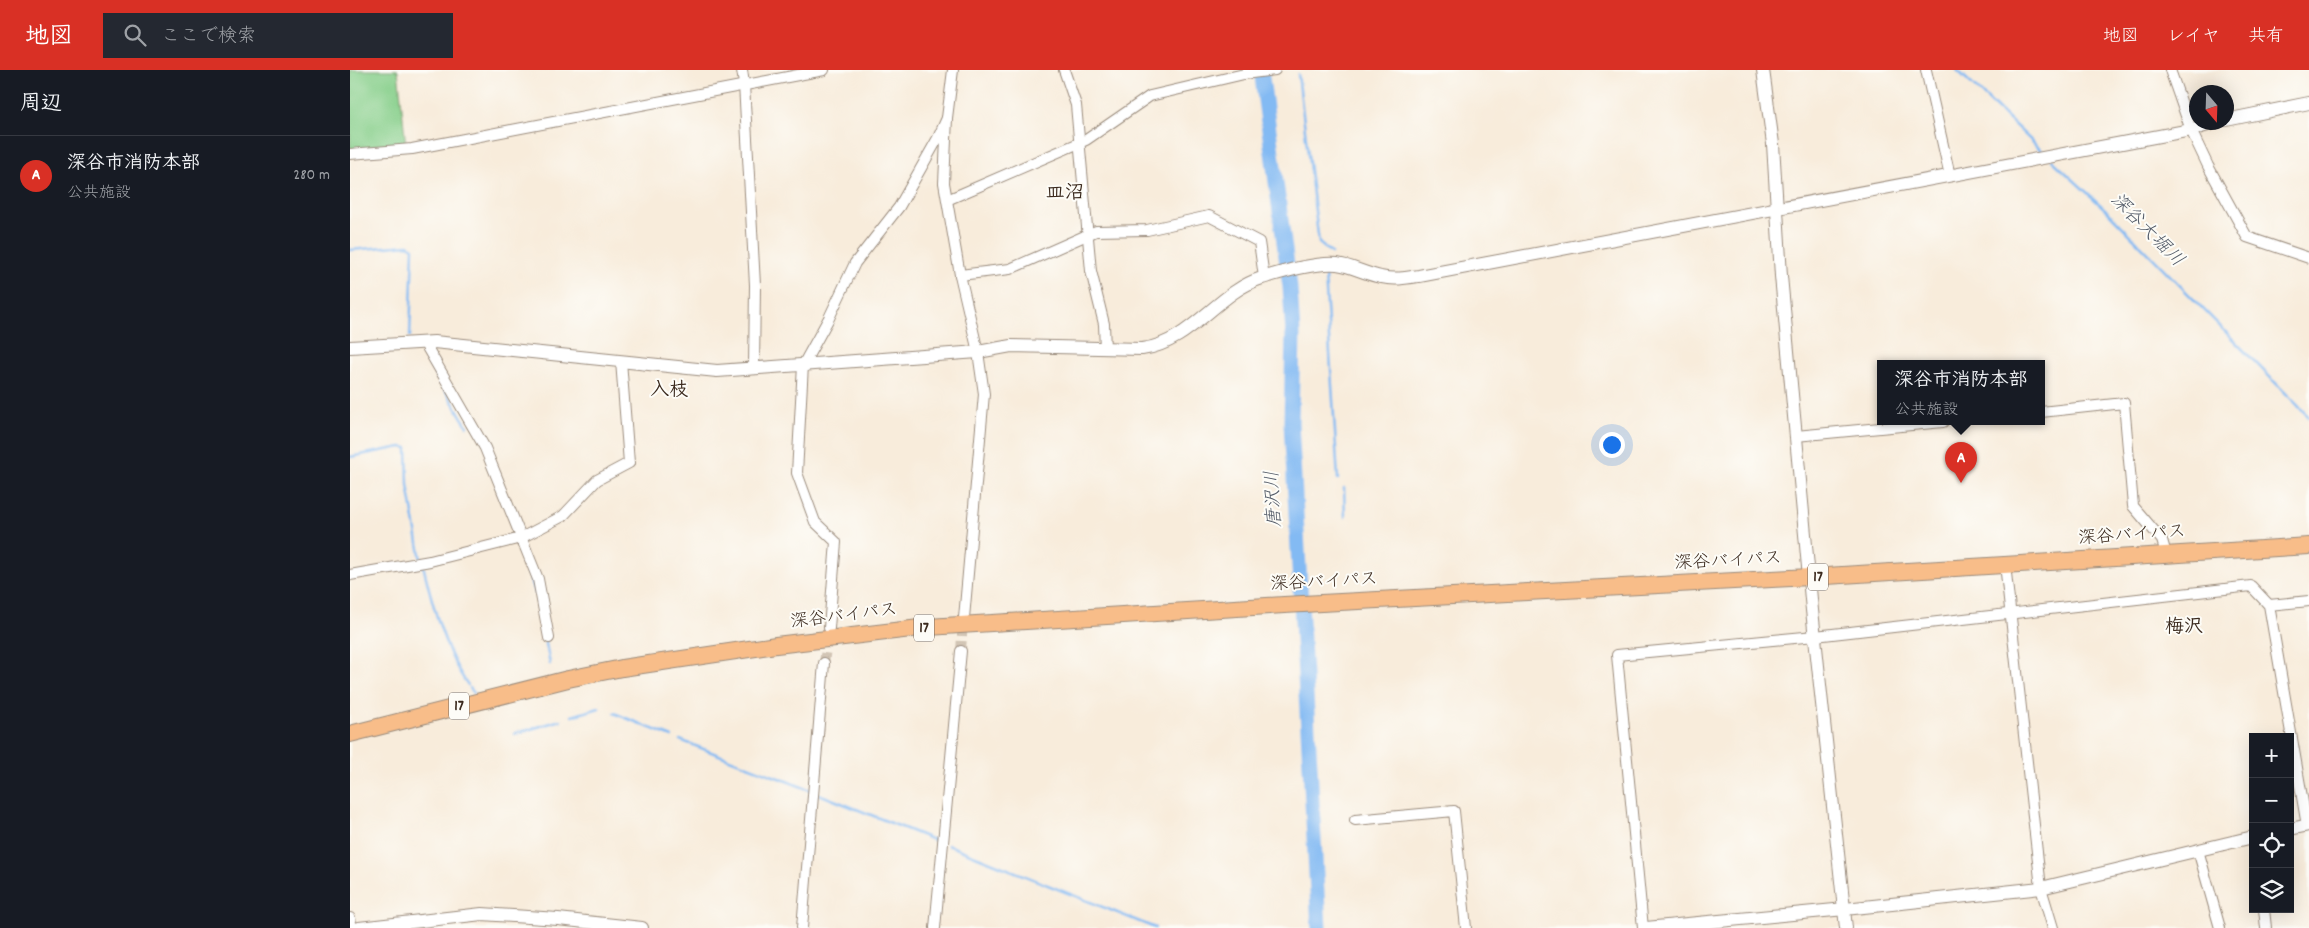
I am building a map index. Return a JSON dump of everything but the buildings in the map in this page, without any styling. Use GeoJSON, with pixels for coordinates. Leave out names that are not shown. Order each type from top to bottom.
{"type":"FeatureCollection","features":[{"type":"Feature","properties":{"kind":"highway","name":"深谷バイパス"},"geometry":{"type":"LineString","coordinates":[[350,734],[568,679],[622,668],[776,645],[928,628],[1284,605],[1810,577],[2309,546]]}},
{"type":"Feature","properties":{"kind":"street"},"geometry":{"type":"LineString","coordinates":[[742,70],[755,285],[754,368]]}},
{"type":"Feature","properties":{"kind":"street"},"geometry":{"type":"LineString","coordinates":[[350,154],[418,148],[824,70]]}},
{"type":"Feature","properties":{"kind":"street"},"geometry":{"type":"LineString","coordinates":[[953,70],[947,118],[944,183],[960,275],[978,352],[984,394],[964,618]]}},
{"type":"Feature","properties":{"kind":"street"},"geometry":{"type":"LineString","coordinates":[[1064,70],[1076,105],[1092,278],[1104,324],[1105,349]]}},
{"type":"Feature","properties":{"kind":"street"},"geometry":{"type":"LineString","coordinates":[[947,200],[1080,143],[1150,96],[1244,74],[1275,70]]}},
{"type":"Feature","properties":{"kind":"street"},"geometry":{"type":"LineString","coordinates":[[1763,70],[1773,144],[1781,276],[1815,636],[1846,928]]}},
{"type":"Feature","properties":{"kind":"street"},"geometry":{"type":"LineString","coordinates":[[1926,70],[1950,176]]}},
{"type":"Feature","properties":{"kind":"street"},"geometry":{"type":"LineString","coordinates":[[2170,70],[2189,124]]}},
{"type":"Feature","properties":{"kind":"street"},"geometry":{"type":"LineString","coordinates":[[2234,118],[2309,103]]}},
{"type":"Feature","properties":{"kind":"street"},"geometry":{"type":"LineString","coordinates":[[829,628],[836,542],[815,522],[797,473],[803,365],[829,318],[855,263],[899,207],[947,118]]}},
{"type":"Feature","properties":{"kind":"street"},"geometry":{"type":"LineString","coordinates":[[350,347],[424,342],[717,371],[978,352],[1011,346],[1142,349],[1165,344],[1239,289],[1266,277],[1321,264],[1339,264],[1383,278],[1397,279],[2191,130],[2208,166],[2247,237],[2309,258]]}},
{"type":"Feature","properties":{"kind":"street"},"geometry":{"type":"LineString","coordinates":[[960,275],[1010,269],[1088,233],[1147,230],[1209,216],[1259,242],[1266,277]]}},
{"type":"Feature","properties":{"kind":"street"},"geometry":{"type":"LineString","coordinates":[[424,342],[485,448],[538,579],[549,638]]}},
{"type":"Feature","properties":{"kind":"street"},"geometry":{"type":"LineString","coordinates":[[350,574],[430,560],[521,538],[562,516],[597,480],[629,462],[621,361]]}},
{"type":"Feature","properties":{"kind":"street"},"geometry":{"type":"LineString","coordinates":[[2045,412],[2124,403],[2133,506],[2162,540],[2166,554]]}},
{"type":"Feature","properties":{"kind":"street"},"geometry":{"type":"LineString","coordinates":[[1796,436],[1912,425]]}},
{"type":"Feature","properties":{"kind":"street"},"geometry":{"type":"LineString","coordinates":[[2005,564],[2041,888],[2053,928]]}},
{"type":"Feature","properties":{"kind":"street"},"geometry":{"type":"LineString","coordinates":[[2249,839],[2041,888],[1845,910],[1645,928],[1617,655],[1815,636],[2251,586],[2269,605],[2308,825],[2294,828]]}},
{"type":"Feature","properties":{"kind":"street"},"geometry":{"type":"LineString","coordinates":[[2269,605],[2309,601]]}},
{"type":"Feature","properties":{"kind":"street"},"geometry":{"type":"LineString","coordinates":[[935,928],[961,651]]}},
{"type":"Feature","properties":{"kind":"street"},"geometry":{"type":"LineString","coordinates":[[802,928],[824,663]]}},
{"type":"Feature","properties":{"kind":"street"},"geometry":{"type":"LineString","coordinates":[[1355,820],[1454,811],[1466,928]]}},
{"type":"Feature","properties":{"kind":"street"},"geometry":{"type":"LineString","coordinates":[[2198,850],[2220,928]]}},
{"type":"Feature","properties":{"kind":"street"},"geometry":{"type":"LineString","coordinates":[[2263,927],[2264,913]]}},
{"type":"Feature","properties":{"kind":"street"},"geometry":{"type":"LineString","coordinates":[[359,928],[482,914],[558,919],[642,928]]}},
{"type":"Feature","properties":{"kind":"street"},"geometry":{"type":"LineString","coordinates":[[350,918],[352,928]]}},
{"type":"Feature","properties":{"kind":"green space"},"geometry":{"type":"Polygon","coordinates":[[[350,70],[398,70],[406,146],[350,151],[350,70]]]}},
{"type":"Feature","properties":{"kind":"waterway","name":"唐沢川"},"geometry":{"type":"LineString","coordinates":[[1261,70],[1290,287],[1293,334],[1291,423],[1319,928]]}},
{"type":"Feature","properties":{"kind":"waterway","name":"深谷大堀川"},"geometry":{"type":"LineString","coordinates":[[1957,70],[2044,153]]}},
{"type":"Feature","properties":{"kind":"waterway"},"geometry":{"type":"LineString","coordinates":[[1298,74],[1319,243],[1331,253]]}},
{"type":"Feature","properties":{"kind":"waterway","name":"深谷大堀川"},"geometry":{"type":"LineString","coordinates":[[2052,160],[2106,210],[2309,417]]}},
{"type":"Feature","properties":{"kind":"waterway"},"geometry":{"type":"LineString","coordinates":[[350,250],[408,245],[413,248],[410,336]]}},
{"type":"Feature","properties":{"kind":"waterway"},"geometry":{"type":"LineString","coordinates":[[1333,274],[1325,275],[1338,479]]}},
{"type":"Feature","properties":{"kind":"waterway"},"geometry":{"type":"LineString","coordinates":[[423,353],[467,426]]}},
{"type":"Feature","properties":{"kind":"waterway"},"geometry":{"type":"LineString","coordinates":[[350,457],[401,447],[407,448],[408,485],[421,560]]}},
{"type":"Feature","properties":{"kind":"waterway"},"geometry":{"type":"LineString","coordinates":[[1344,488],[1345,517]]}},
{"type":"Feature","properties":{"kind":"waterway"},"geometry":{"type":"LineString","coordinates":[[521,550],[536,594]]}},
{"type":"Feature","properties":{"kind":"waterway"},"geometry":{"type":"LineString","coordinates":[[423,565],[435,611],[446,643],[468,685]]}},
{"type":"Feature","properties":{"kind":"waterway"},"geometry":{"type":"LineString","coordinates":[[545,639],[550,664]]}},
{"type":"Feature","properties":{"kind":"waterway"},"geometry":{"type":"LineString","coordinates":[[470,688],[474,693]]}},
{"type":"Feature","properties":{"kind":"waterway"},"geometry":{"type":"LineString","coordinates":[[572,716],[599,708]]}},
{"type":"Feature","properties":{"kind":"waterway"},"geometry":{"type":"LineString","coordinates":[[614,713],[672,737]]}},
{"type":"Feature","properties":{"kind":"waterway"},"geometry":{"type":"LineString","coordinates":[[514,734],[561,720]]}},
{"type":"Feature","properties":{"kind":"waterway"},"geometry":{"type":"LineString","coordinates":[[680,740],[810,790]]}},
{"type":"Feature","properties":{"kind":"waterway"},"geometry":{"type":"LineString","coordinates":[[819,794],[936,841]]}},
{"type":"Feature","properties":{"kind":"waterway"},"geometry":{"type":"LineString","coordinates":[[948,845],[1155,928]]}},
{"type":"Feature","properties":{"kind":"tunnel"},"geometry":{"type":"LineString","coordinates":[[961,651],[963,620]]}},
{"type":"Feature","properties":{"kind":"tunnel"},"geometry":{"type":"LineString","coordinates":[[824,663],[828,635]]}},
{"type":"Feature","properties":{"kind":"place","name":"深谷市消防本部"},"geometry":{"type":"Point","coordinates":[1961,483]}},
{"type":"Feature","properties":{"kind":"district","name":"皿沼"},"geometry":{"type":"Point","coordinates":[1065,194]}},
{"type":"Feature","properties":{"kind":"district","name":"入枝"},"geometry":{"type":"Point","coordinates":[669,391]}},
{"type":"Feature","properties":{"kind":"district","name":"梅沢"},"geometry":{"type":"Point","coordinates":[2184,628]}}]}
